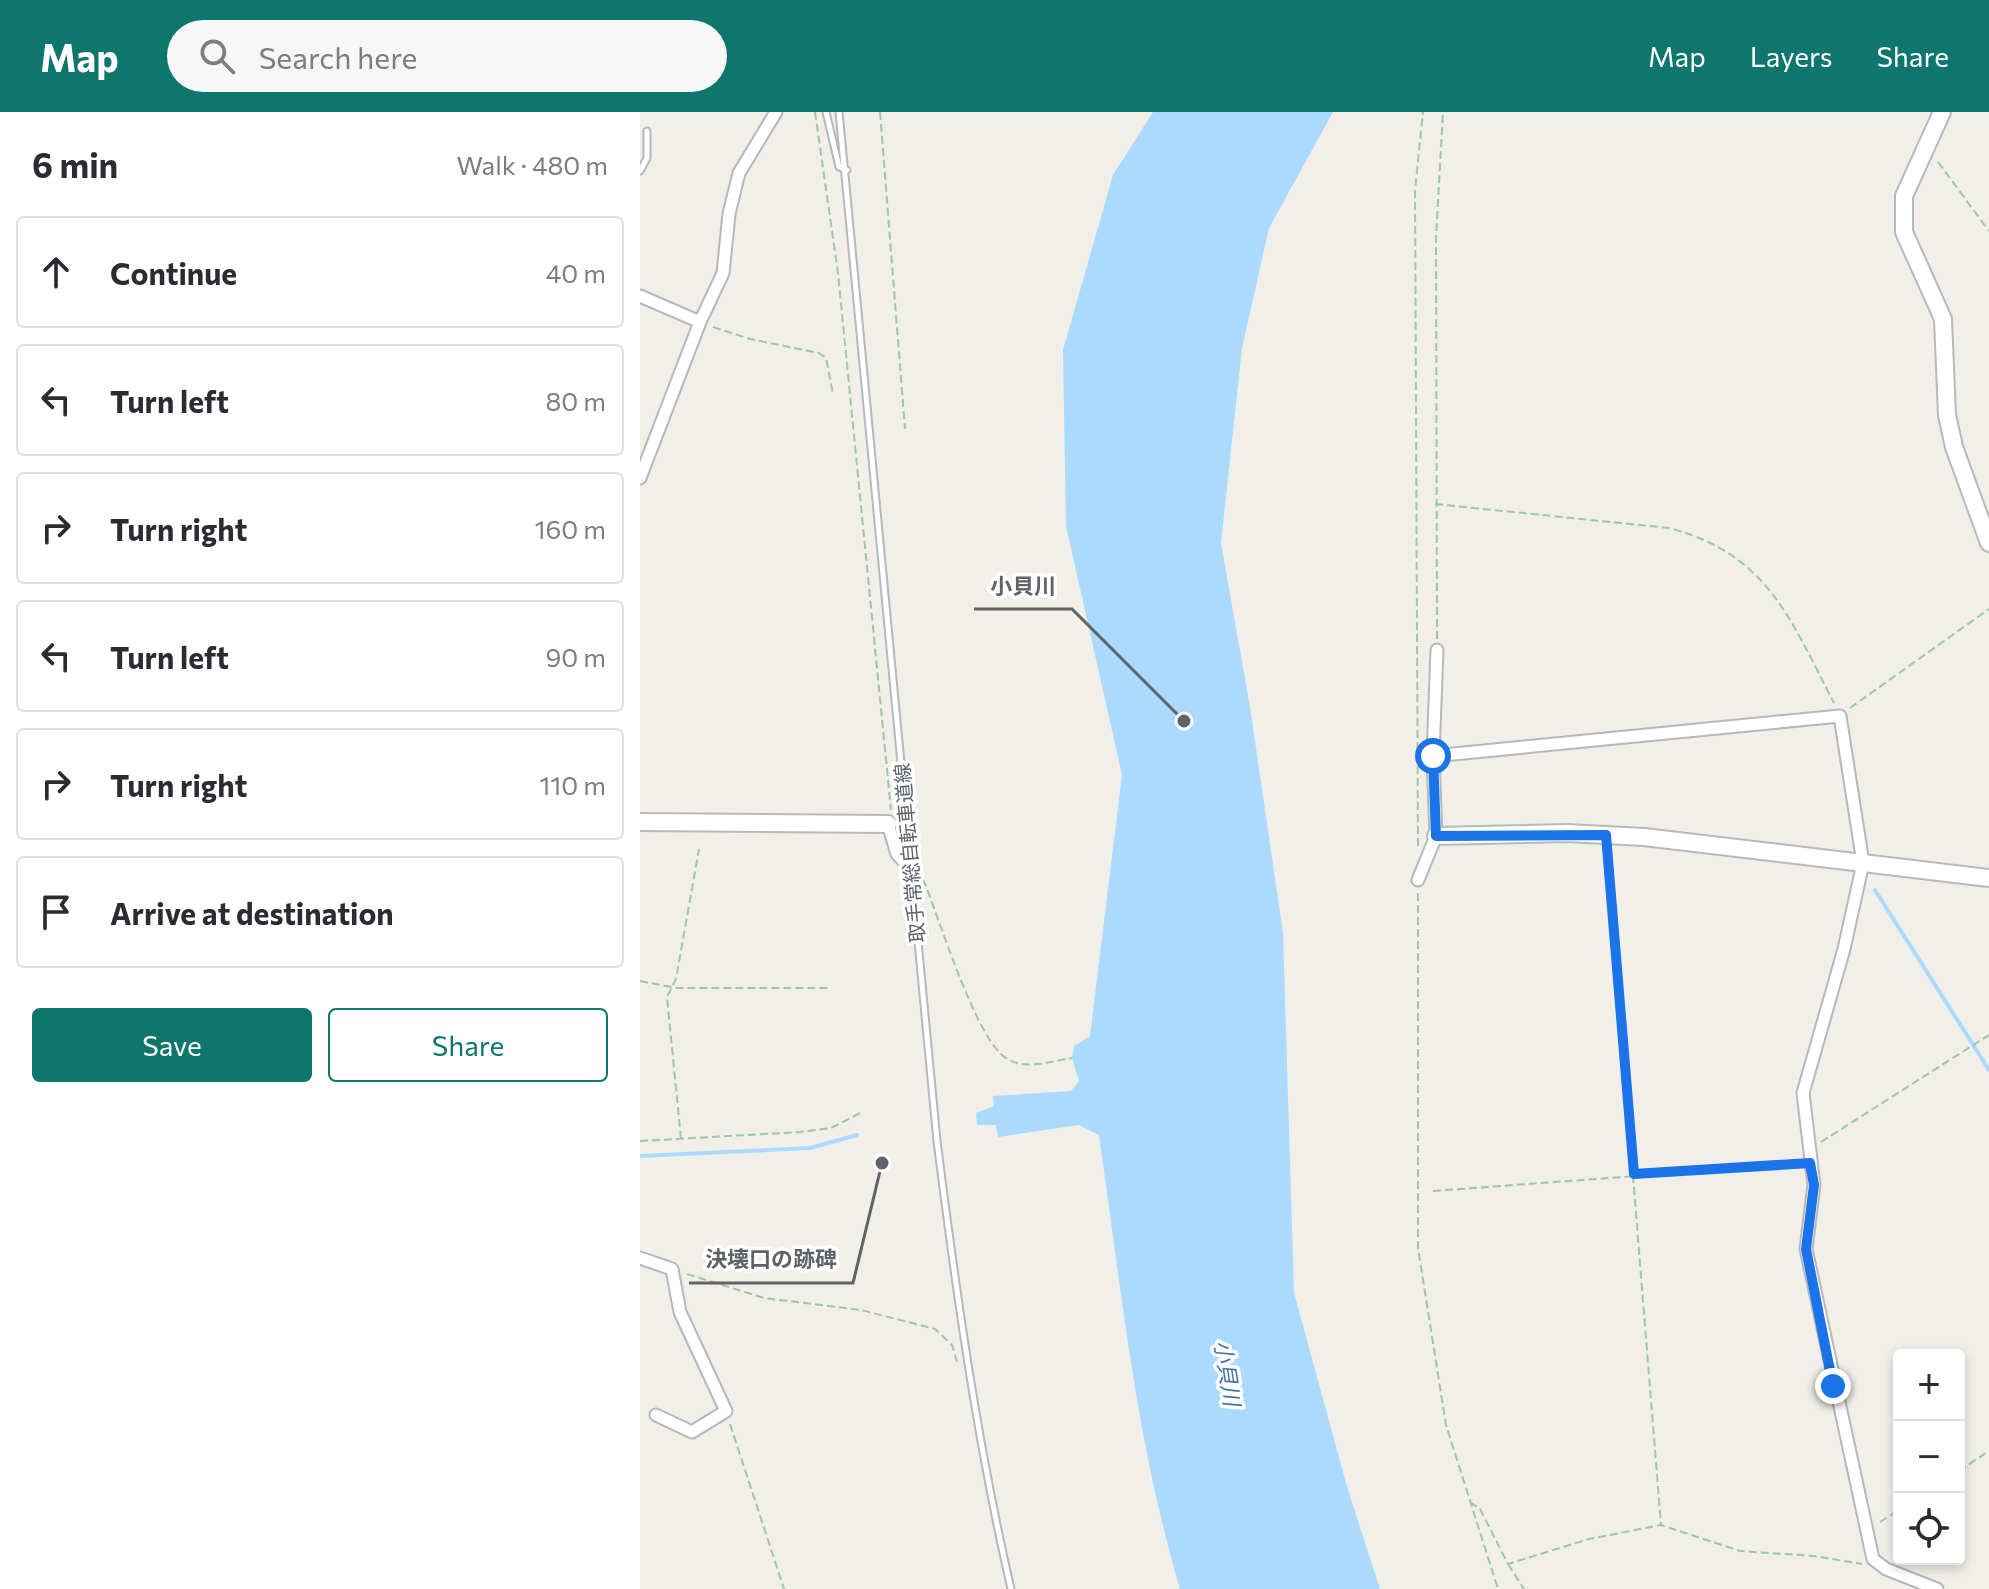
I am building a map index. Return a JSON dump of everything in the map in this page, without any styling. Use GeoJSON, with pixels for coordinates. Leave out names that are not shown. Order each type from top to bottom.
{"type":"FeatureCollection","features":[{"type":"Feature","properties":{"kind":"street"},"geometry":{"type":"LineString","coordinates":[[640,478],[700,322],[723,273],[729,214],[739,173],[776,112]]}},
{"type":"Feature","properties":{"kind":"street"},"geometry":{"type":"LineString","coordinates":[[1942,112],[1904,196],[1904,232],[1943,319],[1947,415],[1954,447],[1989,543]]}},
{"type":"Feature","properties":{"kind":"street"},"geometry":{"type":"LineString","coordinates":[[640,296],[700,322]]}},
{"type":"Feature","properties":{"kind":"street"},"geometry":{"type":"LineString","coordinates":[[1418,880],[1436,836],[1433,756],[1437,650]]}},
{"type":"Feature","properties":{"kind":"street"},"geometry":{"type":"LineString","coordinates":[[1433,756],[1840,716],[1863,863],[1844,949],[1803,1093],[1807,1150],[1814,1185],[1806,1249],[1873,1559],[1886,1569],[1937,1589]]}},
{"type":"Feature","properties":{"kind":"street"},"geometry":{"type":"LineString","coordinates":[[640,822],[888,824],[897,854],[910,868]]}},
{"type":"Feature","properties":{"kind":"street"},"geometry":{"type":"LineString","coordinates":[[1436,836],[1606,835],[1989,878]]}},
{"type":"Feature","properties":{"kind":"street"},"geometry":{"type":"LineString","coordinates":[[640,1258],[672,1269],[680,1312],[726,1411],[692,1432],[656,1415]]}},
{"type":"Feature","properties":{"kind":"lane"},"geometry":{"type":"LineString","coordinates":[[826,112],[839,167],[847,170]]}},
{"type":"Feature","properties":{"kind":"lane","name":"取手常総自転車道線"},"geometry":{"type":"LineString","coordinates":[[839,112],[847,170],[910,868],[954,1277],[997,1535],[1011,1589]]}},
{"type":"Feature","properties":{"kind":"lane"},"geometry":{"type":"LineString","coordinates":[[640,171],[647,158],[647,131]]}},
{"type":"Feature","properties":{"kind":"path"},"geometry":{"type":"LineString","coordinates":[[815,112],[838,273],[890,800],[888,824]]}},
{"type":"Feature","properties":{"kind":"path"},"geometry":{"type":"LineString","coordinates":[[880,112],[905,429]]}},
{"type":"Feature","properties":{"kind":"path"},"geometry":{"type":"LineString","coordinates":[[1437,650],[1436,237],[1443,112]]}},
{"type":"Feature","properties":{"kind":"path"},"geometry":{"type":"LineString","coordinates":[[1926,145],[1989,231]]}},
{"type":"Feature","properties":{"kind":"path"},"geometry":{"type":"LineString","coordinates":[[700,322],[750,339],[819,353],[826,358],[833,394]]}},
{"type":"Feature","properties":{"kind":"path"},"geometry":{"type":"LineString","coordinates":[[1435,504],[1640,524],[1704,537],[1744,561],[1759,579],[1796,631],[1840,716],[1989,609]]}},
{"type":"Feature","properties":{"kind":"path"},"geometry":{"type":"LineString","coordinates":[[1606,835],[1661,1525]]}},
{"type":"Feature","properties":{"kind":"path"},"geometry":{"type":"LineString","coordinates":[[681,1139],[667,997],[676,979],[699,849]]}},
{"type":"Feature","properties":{"kind":"path"},"geometry":{"type":"LineString","coordinates":[[910,868],[920,874],[965,992],[993,1044],[1005,1058],[1022,1065],[1072,1058]]}},
{"type":"Feature","properties":{"kind":"path"},"geometry":{"type":"LineString","coordinates":[[640,981],[670,987],[831,988]]}},
{"type":"Feature","properties":{"kind":"path"},"geometry":{"type":"LineString","coordinates":[[1807,1150],[1989,1035]]}},
{"type":"Feature","properties":{"kind":"path"},"geometry":{"type":"LineString","coordinates":[[640,1141],[831,1128],[862,1112]]}},
{"type":"Feature","properties":{"kind":"path"},"geometry":{"type":"LineString","coordinates":[[1433,1191],[1810,1163]]}},
{"type":"Feature","properties":{"kind":"path"},"geometry":{"type":"LineString","coordinates":[[672,1269],[764,1298],[861,1310],[935,1329],[952,1345],[961,1375]]}},
{"type":"Feature","properties":{"kind":"path"},"geometry":{"type":"LineString","coordinates":[[726,1411],[784,1589]]}},
{"type":"Feature","properties":{"kind":"path"},"geometry":{"type":"LineString","coordinates":[[1965,1467],[1989,1451]]}},
{"type":"Feature","properties":{"kind":"path"},"geometry":{"type":"LineString","coordinates":[[1469,1501],[1480,1509],[1524,1589]]}},
{"type":"Feature","properties":{"kind":"path"},"geometry":{"type":"LineString","coordinates":[[1865,1531],[1893,1514]]}},
{"type":"Feature","properties":{"kind":"path"},"geometry":{"type":"LineString","coordinates":[[1508,1564],[1589,1539],[1661,1525],[1740,1551],[1814,1556],[1853,1564],[1873,1559]]}},
{"type":"Feature","properties":{"kind":"water"},"geometry":{"type":"Polygon","coordinates":[[[1153,112],[1333,112],[1269,228],[1242,348],[1221,543],[1250,707],[1283,933],[1294,1293],[1348,1490],[1380,1589],[1180,1589],[1141,1421],[1099,1135],[1079,1125],[998,1137],[996,1125],[977,1125],[976,1113],[994,1106],[993,1096],[1071,1091],[1079,1081],[1072,1058],[1074,1046],[1090,1036],[1122,775],[1066,526],[1063,350],[1113,175],[1153,112]]]}},
{"type":"Feature","properties":{"kind":"waterway"},"geometry":{"type":"LineString","coordinates":[[1875,890],[1989,1070]]}},
{"type":"Feature","properties":{"kind":"waterway"},"geometry":{"type":"LineString","coordinates":[[640,1156],[810,1148],[857,1135]]}},
{"type":"Feature","properties":{"kind":"place","name":"小貝川"},"geometry":{"type":"Point","coordinates":[1184,721]}},
{"type":"Feature","properties":{"kind":"place","name":"決壊口の跡碑"},"geometry":{"type":"Point","coordinates":[882,1163]}},
{"type":"Feature","properties":{"kind":"route"},"geometry":{"type":"LineString","coordinates":[[1433,756],[1436,836],[1606,835],[1634,1174],[1810,1163],[1814,1185],[1806,1249],[1833,1386]]}}]}
